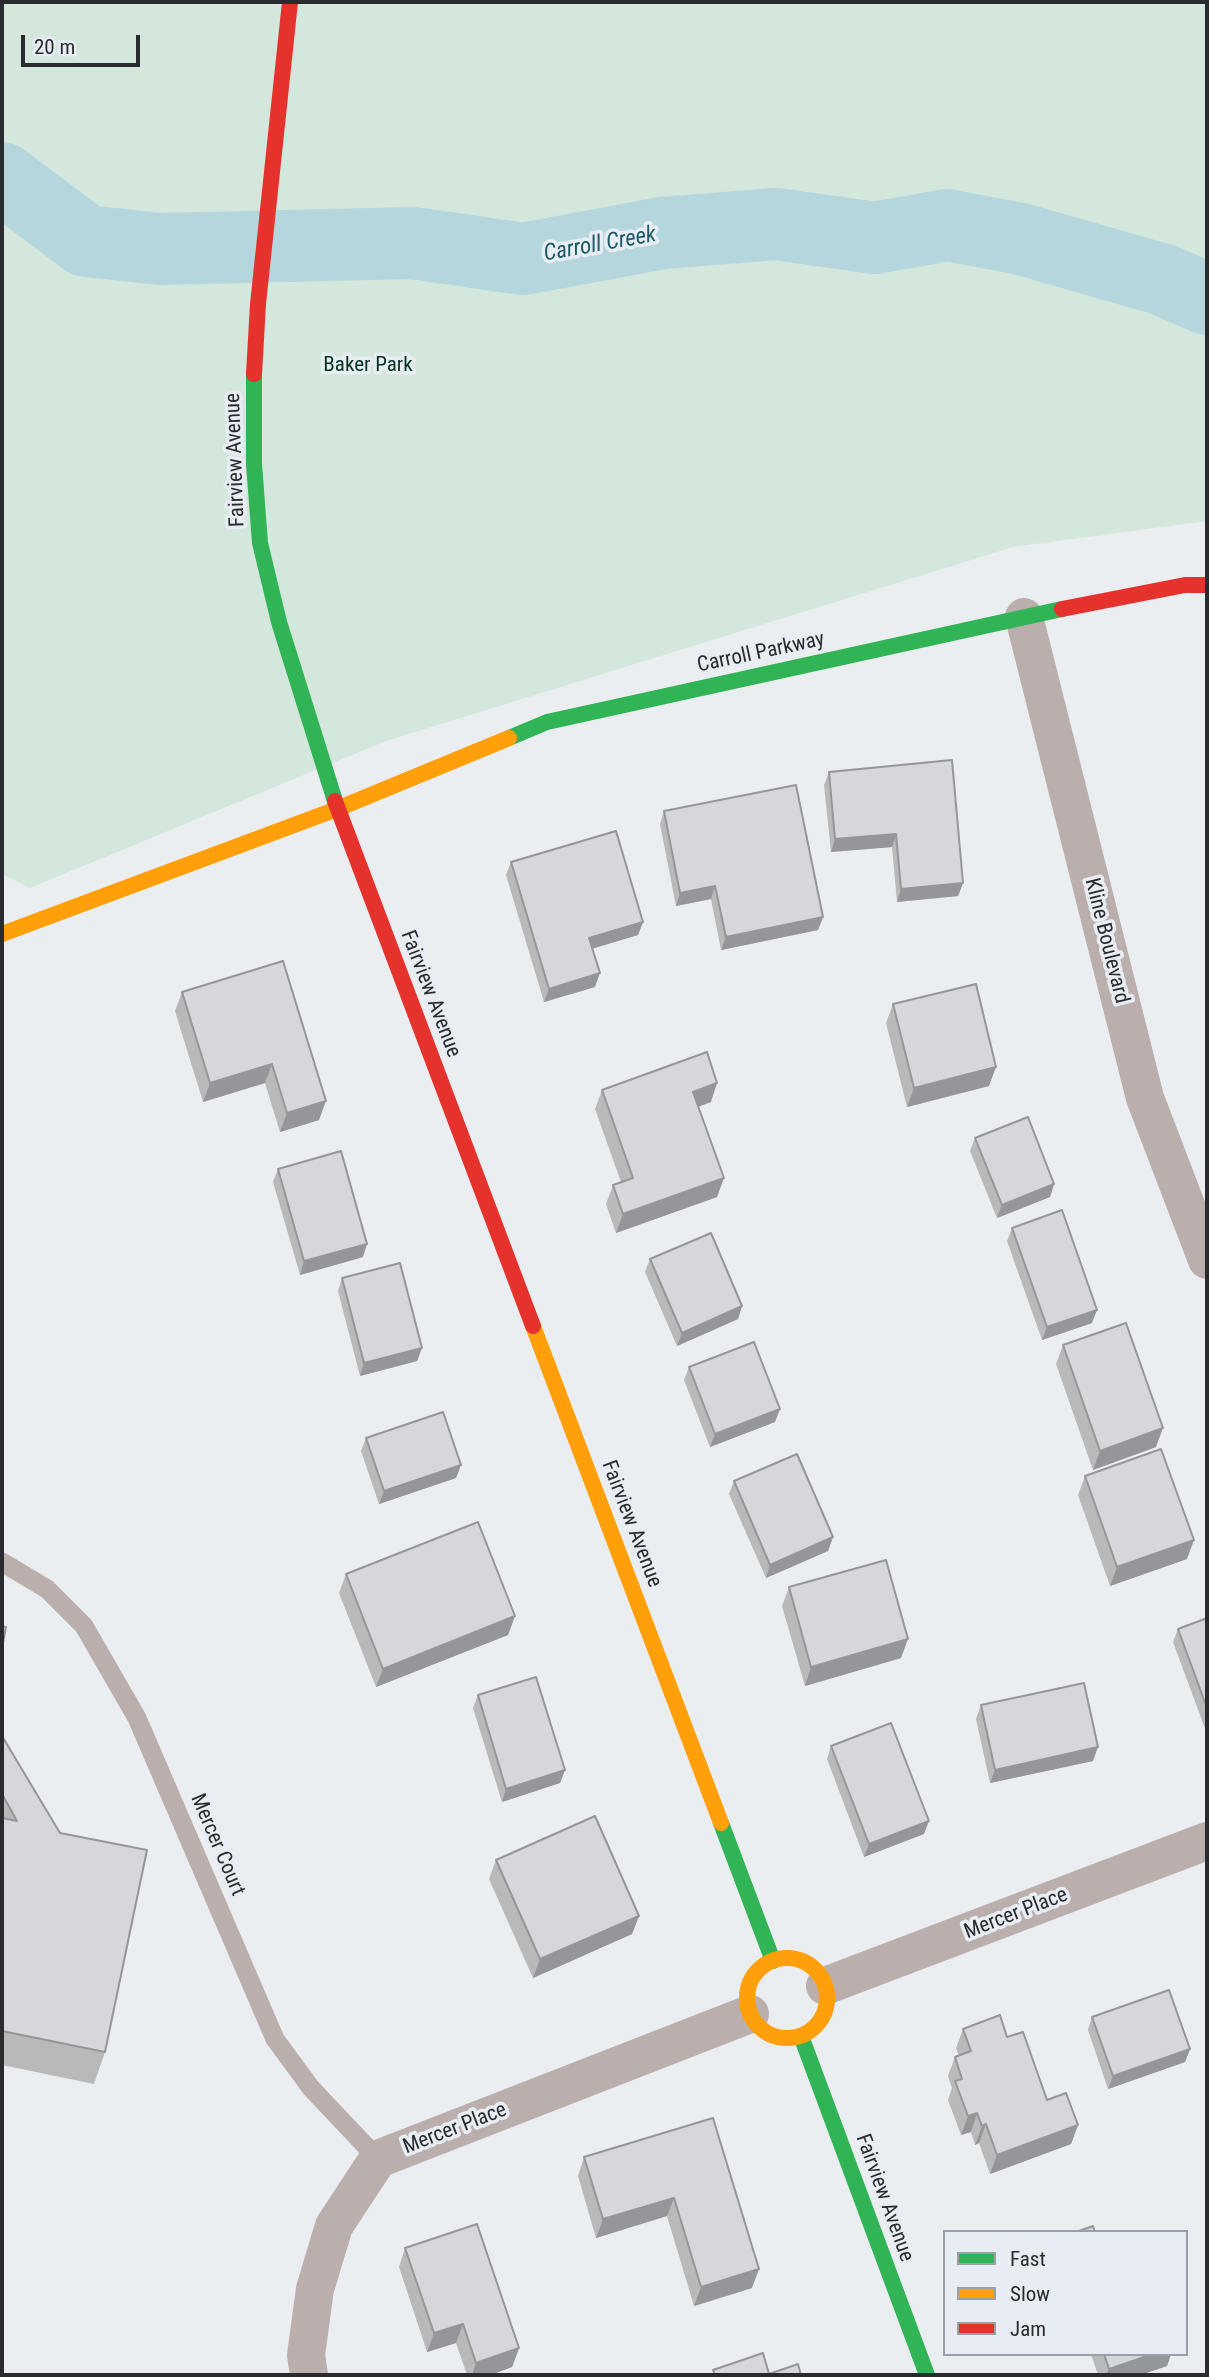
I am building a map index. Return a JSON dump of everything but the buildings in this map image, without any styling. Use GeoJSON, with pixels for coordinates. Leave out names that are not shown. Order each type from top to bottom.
{"type":"FeatureCollection","features":[{"type":"Feature","properties":{"kind":"street","name":"Fairview Avenue"},"geometry":{"type":"LineString","coordinates":[[290,2],[258,304],[253,402],[254,464],[261,542],[279,622],[337,808],[774,1961]]}},
{"type":"Feature","properties":{"kind":"street","name":"Carroll Parkway"},"geometry":{"type":"LineString","coordinates":[[2,934],[337,808],[547,722],[1024,617],[1185,585],[1207,585]]}},
{"type":"Feature","properties":{"kind":"street","name":"Kline Boulevard"},"geometry":{"type":"LineString","coordinates":[[1024,617],[1145,1098],[1207,1260]]}},
{"type":"Feature","properties":{"kind":"street","name":"Mercer Place"},"geometry":{"type":"LineString","coordinates":[[825,1986],[1207,1842]]}},
{"type":"Feature","properties":{"kind":"street"},"geometry":{"type":"LineString","coordinates":[[799,1960],[810,1966],[825,1986],[825,2010],[820,2021],[801,2036],[777,2037],[765,2032],[750,2014],[748,1988],[762,1966],[774,1961],[799,1960]]}},
{"type":"Feature","properties":{"kind":"street","name":"Mercer Place"},"geometry":{"type":"LineString","coordinates":[[309,2375],[306,2355],[316,2290],[334,2225],[378,2159],[750,2014]]}},
{"type":"Feature","properties":{"kind":"street","name":"Fairview Avenue"},"geometry":{"type":"LineString","coordinates":[[801,2036],[927,2375]]}},
{"type":"Feature","properties":{"kind":"lane","name":"Mercer Court"},"geometry":{"type":"LineString","coordinates":[[2,1562],[47,1589],[84,1626],[137,1718],[275,2039],[311,2088],[378,2159]]}},
{"type":"Feature","properties":{"kind":"green space","name":"Baker Park"},"geometry":{"type":"Polygon","coordinates":[[[2,2],[1207,2],[1207,521],[1013,547],[386,741],[30,888],[2,874],[2,2]]]}},
{"type":"Feature","properties":{"kind":"waterway","name":"Carroll Creek"},"geometry":{"type":"LineString","coordinates":[[2,178],[86,241],[161,249],[413,243],[523,259],[663,233],[776,224],[875,238],[947,225],[1021,239],[1164,280],[1207,299]]}},
{"type":"Feature","properties":{"kind":"traffic: fast"},"geometry":{"type":"LineString","coordinates":[[254,374],[254,464],[260,543],[279,622],[335,801]]}},
{"type":"Feature","properties":{"kind":"traffic: fast"},"geometry":{"type":"LineString","coordinates":[[509,738],[547,722],[1062,609]]}},
{"type":"Feature","properties":{"kind":"traffic: fast"},"geometry":{"type":"LineString","coordinates":[[721,1823],[773,1961]]}},
{"type":"Feature","properties":{"kind":"traffic: fast"},"geometry":{"type":"LineString","coordinates":[[801,2036],[927,2375]]}},
{"type":"Feature","properties":{"kind":"traffic: slow"},"geometry":{"type":"LineString","coordinates":[[2,934],[337,809],[509,738]]}},
{"type":"Feature","properties":{"kind":"traffic: slow"},"geometry":{"type":"LineString","coordinates":[[533,1326],[721,1823]]}},
{"type":"Feature","properties":{"kind":"traffic: slow"},"geometry":{"type":"LineString","coordinates":[[787,1958],[802,1961],[815,1970],[824,1983],[827,1998],[824,2013],[815,2026],[802,2035],[787,2038],[772,2035],[759,2026],[750,2013],[747,1998],[750,1983],[759,1970],[772,1961],[787,1958]]}},
{"type":"Feature","properties":{"kind":"traffic: jam"},"geometry":{"type":"LineString","coordinates":[[254,374],[258,304],[290,2]]}},
{"type":"Feature","properties":{"kind":"traffic: jam"},"geometry":{"type":"LineString","coordinates":[[1062,609],[1185,585],[1207,585]]}},
{"type":"Feature","properties":{"kind":"traffic: jam"},"geometry":{"type":"LineString","coordinates":[[335,801],[533,1326]]}}]}
